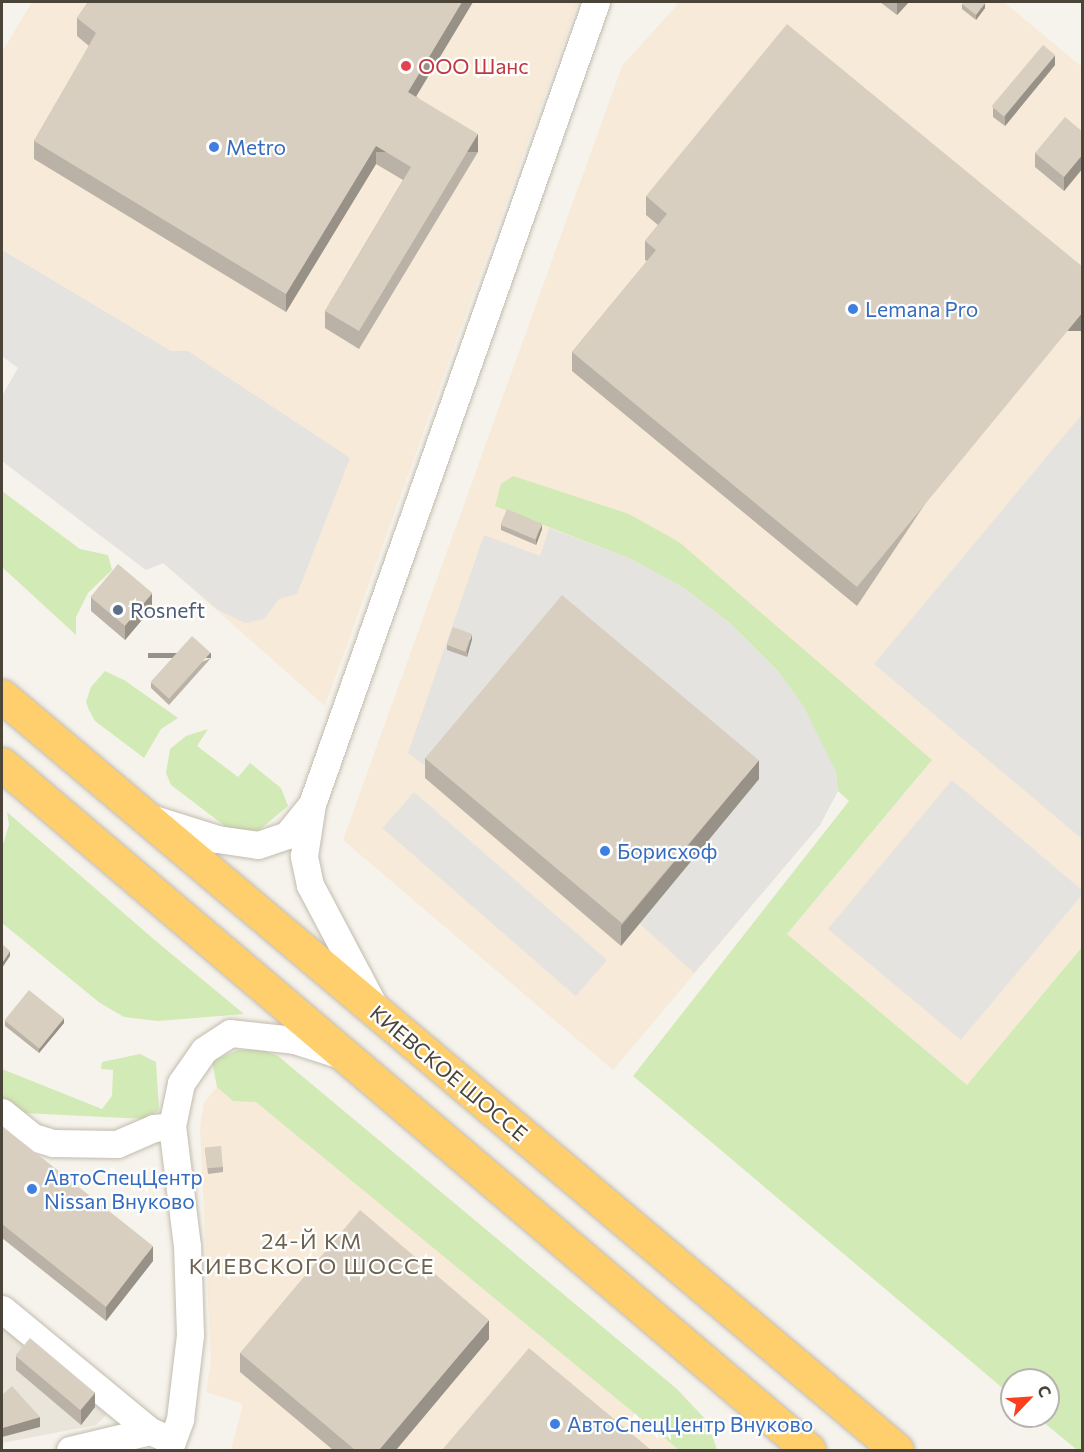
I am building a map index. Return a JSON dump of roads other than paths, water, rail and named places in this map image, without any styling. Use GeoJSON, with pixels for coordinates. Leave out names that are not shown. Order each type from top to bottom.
{"type":"FeatureCollection","features":[{"type":"Feature","properties":{"kind":"highway","name":"КИЕВСКОЕ ШОССЕ"},"geometry":{"type":"LineString","coordinates":[[2,696],[897,1450]]}},
{"type":"Feature","properties":{"kind":"highway"},"geometry":{"type":"LineString","coordinates":[[2,764],[809,1450]]}},
{"type":"Feature","properties":{"kind":"street"},"geometry":{"type":"LineString","coordinates":[[378,1013],[310,885],[304,856],[312,804],[596,2]]}},
{"type":"Feature","properties":{"kind":"street"},"geometry":{"type":"LineString","coordinates":[[143,815],[217,839],[258,845],[287,835],[312,804]]}},
{"type":"Feature","properties":{"kind":"street"},"geometry":{"type":"LineString","coordinates":[[70,1450],[163,1440],[180,1419],[190,1335],[187,1246],[172,1126],[174,1104],[188,1071],[214,1041],[231,1033],[294,1040],[345,1056]]}},
{"type":"Feature","properties":{"kind":"street"},"geometry":{"type":"LineString","coordinates":[[2,1112],[33,1137],[53,1143],[117,1144],[154,1128],[172,1126]]}},
{"type":"Feature","properties":{"kind":"street"},"geometry":{"type":"LineString","coordinates":[[2,1309],[163,1440]]}},
{"type":"Feature","properties":{"kind":"place","name":"ООО Шанс"},"geometry":{"type":"Point","coordinates":[406,66]}},
{"type":"Feature","properties":{"kind":"place","name":"Metro"},"geometry":{"type":"Point","coordinates":[214,147]}},
{"type":"Feature","properties":{"kind":"place","name":"Lemana Pro"},"geometry":{"type":"Point","coordinates":[853,309]}},
{"type":"Feature","properties":{"kind":"place","name":"Rosneft"},"geometry":{"type":"Point","coordinates":[118,610]}},
{"type":"Feature","properties":{"kind":"place","name":"Борисхоф"},"geometry":{"type":"Point","coordinates":[605,851]}},
{"type":"Feature","properties":{"kind":"place","name":"АвтоСпецЦентр Nissan Внуково"},"geometry":{"type":"Point","coordinates":[32,1189]}},
{"type":"Feature","properties":{"kind":"place","name":"АвтоСпецЦентр Внуково"},"geometry":{"type":"Point","coordinates":[555,1424]}},
{"type":"Feature","properties":{"kind":"district","name":"24-Й КМ КИЕВСКОГО ШОССЕ"},"geometry":{"type":"Point","coordinates":[312,1252]}}]}
